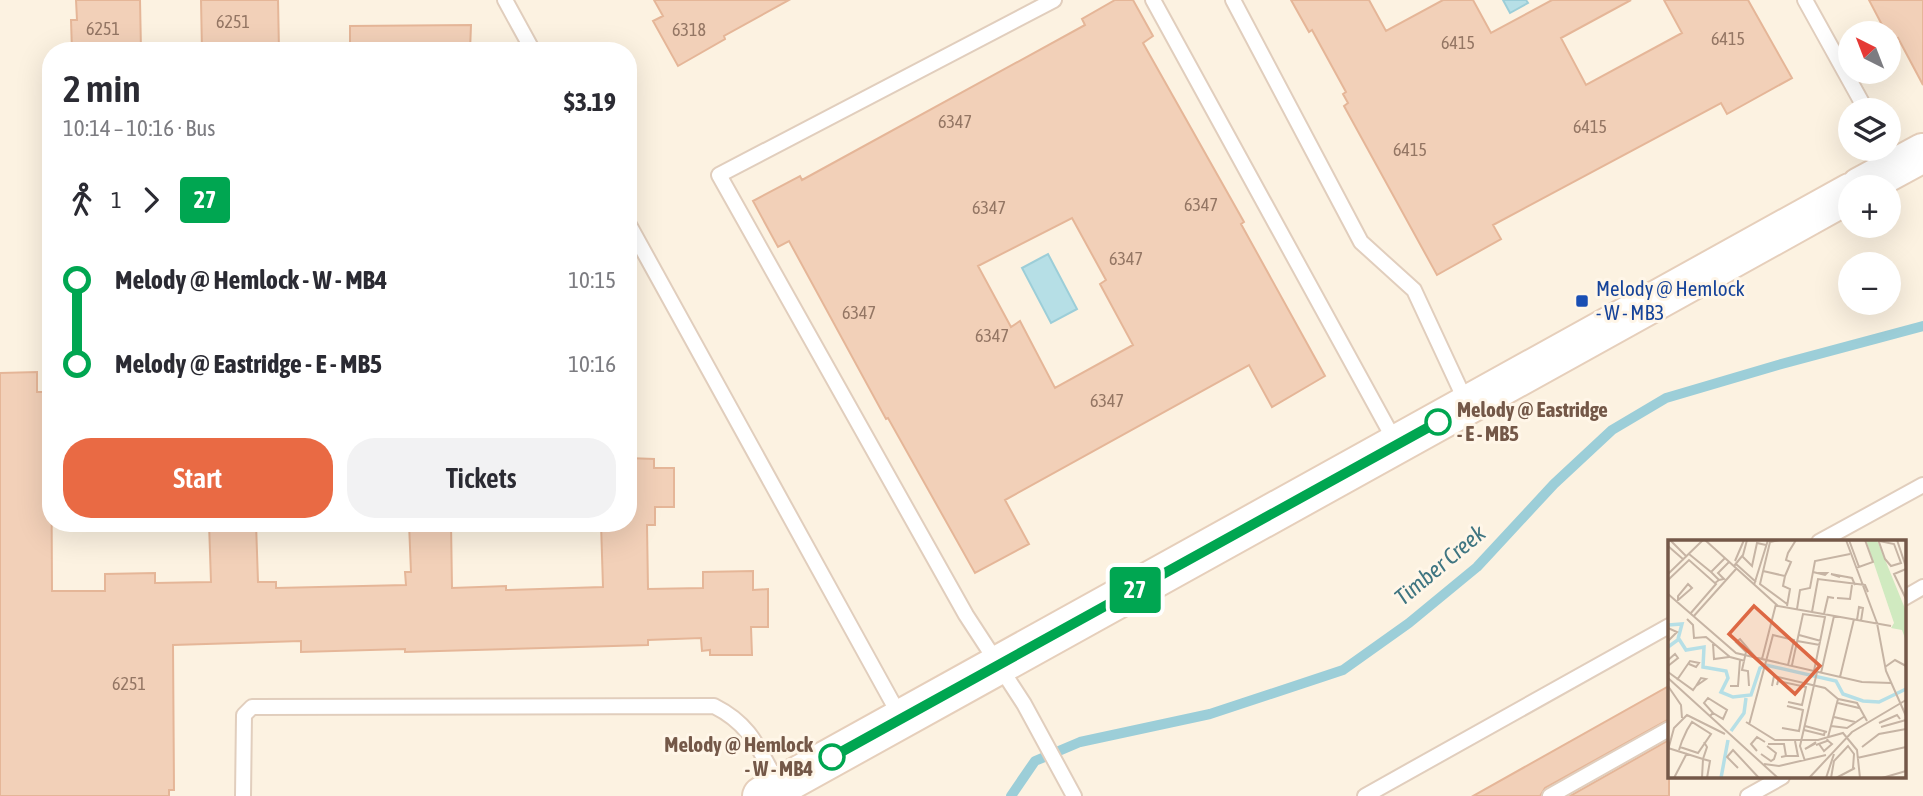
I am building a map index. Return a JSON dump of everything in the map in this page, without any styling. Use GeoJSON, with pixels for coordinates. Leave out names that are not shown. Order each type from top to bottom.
{"type":"FeatureCollection","features":[{"type":"Feature","properties":{"kind":"street"},"geometry":{"type":"LineString","coordinates":[[1879,175],[1904,159]]}},
{"type":"Feature","properties":{"kind":"street"},"geometry":{"type":"LineString","coordinates":[[771,791],[1838,200]]}},
{"type":"Feature","properties":{"kind":"lane"},"geometry":{"type":"LineString","coordinates":[[505,0],[528,42]]}},
{"type":"Feature","properties":{"kind":"lane"},"geometry":{"type":"LineString","coordinates":[[1054,0],[719,175],[959,603],[1032,720],[1074,796]]}},
{"type":"Feature","properties":{"kind":"lane"},"geometry":{"type":"LineString","coordinates":[[1153,0],[1397,444]]}},
{"type":"Feature","properties":{"kind":"lane"},"geometry":{"type":"LineString","coordinates":[[1233,0],[1361,242],[1414,290],[1468,405]]}},
{"type":"Feature","properties":{"kind":"lane"},"geometry":{"type":"LineString","coordinates":[[1805,0],[1859,98]]}},
{"type":"Feature","properties":{"kind":"lane"},"geometry":{"type":"LineString","coordinates":[[637,239],[901,719]]}},
{"type":"Feature","properties":{"kind":"lane"},"geometry":{"type":"LineString","coordinates":[[1823,540],[1923,485]]}},
{"type":"Feature","properties":{"kind":"lane"},"geometry":{"type":"LineString","coordinates":[[1906,597],[1923,587]]}},
{"type":"Feature","properties":{"kind":"lane"},"geometry":{"type":"LineString","coordinates":[[1365,796],[1668,627]]}},
{"type":"Feature","properties":{"kind":"lane"},"geometry":{"type":"LineString","coordinates":[[243,796],[244,715],[252,707],[714,706],[733,716],[746,728],[771,791]]}},
{"type":"Feature","properties":{"kind":"lane"},"geometry":{"type":"LineString","coordinates":[[1550,796],[1668,730]]}},
{"type":"Feature","properties":{"kind":"lane"},"geometry":{"type":"LineString","coordinates":[[1748,796],[1780,778]]}},
{"type":"Feature","properties":{"kind":"water"},"geometry":{"type":"Polygon","coordinates":[[[1503,0],[1526,0],[1528,3],[1510,13],[1503,0]]]}},
{"type":"Feature","properties":{"kind":"water"},"geometry":{"type":"Polygon","coordinates":[[[1048,254],[1077,309],[1051,323],[1022,268],[1048,254]]]}},
{"type":"Feature","properties":{"kind":"building"},"geometry":{"type":"Polygon","coordinates":[[[76,0],[140,0],[141,42],[72,42],[71,20],[77,20],[76,0]]]}},
{"type":"Feature","properties":{"kind":"building"},"geometry":{"type":"Polygon","coordinates":[[[201,0],[278,0],[279,42],[202,42],[201,0]]]}},
{"type":"Feature","properties":{"kind":"building"},"geometry":{"type":"Polygon","coordinates":[[[654,0],[789,0],[724,36],[725,39],[678,66],[653,21],[663,16],[654,0]]]}},
{"type":"Feature","properties":{"kind":"building"},"geometry":{"type":"Polygon","coordinates":[[[1115,0],[1133,0],[1153,36],[1143,43],[1244,222],[1241,224],[1325,376],[1272,407],[1249,365],[1005,500],[1029,544],[975,573],[888,418],[886,419],[789,241],[778,247],[753,201],[800,176],[802,180],[1085,25],[1082,19],[1115,0]],[[1072,218],[978,266],[1011,327],[1020,321],[1055,388],[1133,345],[1100,284],[1106,280],[1072,218]]]}},
{"type":"Feature","properties":{"kind":"building"},"geometry":{"type":"Polygon","coordinates":[[[1291,0],[1369,0],[1386,31],[1443,0],[1473,0],[1491,33],[1552,0],[1631,0],[1561,38],[1586,85],[1682,33],[1664,0],[1748,0],[1792,78],[1727,114],[1721,103],[1493,225],[1501,239],[1437,275],[1344,106],[1348,103],[1343,94],[1346,92],[1312,30],[1309,32],[1291,0]]]}},
{"type":"Feature","properties":{"kind":"building"},"geometry":{"type":"Polygon","coordinates":[[[1869,0],[1923,0],[1923,85],[1901,44],[1901,21],[1880,21],[1869,0]]]}},
{"type":"Feature","properties":{"kind":"building"},"geometry":{"type":"Polygon","coordinates":[[[471,25],[470,42],[350,42],[350,26],[471,25]]]}},
{"type":"Feature","properties":{"kind":"building"},"geometry":{"type":"Polygon","coordinates":[[[37,372],[37,392],[42,392],[42,532],[52,532],[52,591],[105,591],[105,574],[155,573],[155,583],[211,582],[209,532],[256,532],[258,582],[276,582],[276,588],[406,585],[405,572],[411,572],[409,532],[451,532],[452,588],[506,586],[506,590],[603,587],[601,532],[637,532],[637,458],[654,459],[654,468],[674,468],[674,507],[655,507],[655,525],[647,525],[648,589],[703,588],[703,572],[753,571],[753,590],[768,589],[768,627],[751,627],[752,655],[710,655],[710,650],[702,651],[701,638],[648,640],[648,645],[405,652],[405,649],[301,652],[301,641],[173,645],[174,790],[169,790],[169,796],[0,796],[0,373],[37,372]]]}},
{"type":"Feature","properties":{"kind":"building"},"geometry":{"type":"Polygon","coordinates":[[[1668,687],[1668,720],[1545,788],[1540,796],[1473,796],[1668,687]]]}},
{"type":"Feature","properties":{"kind":"building"},"geometry":{"type":"Polygon","coordinates":[[[1668,741],[1669,796],[1570,796],[1668,741]]]}},
{"type":"Feature","properties":{"kind":"waterway","name":"Timber Creek"},"geometry":{"type":"LineString","coordinates":[[1011,796],[1035,761],[1080,742],[1210,714],[1343,670],[1409,623],[1477,567],[1554,484],[1612,430],[1666,398],[1923,326]]}},
{"type":"Feature","properties":{"kind":"bus line","name":"27"},"geometry":{"type":"LineString","coordinates":[[832,757],[1438,422]]}},
{"type":"Feature","properties":{"kind":"place","name":"Melody @ Hemlock - W - MB3"},"geometry":{"type":"Point","coordinates":[1582,301]}},
{"type":"Feature","properties":{"kind":"place","name":"Melody @ Eastridge - E - MB5"},"geometry":{"type":"Point","coordinates":[1438,422]}},
{"type":"Feature","properties":{"kind":"place","name":"Melody @ Hemlock - W - MB4"},"geometry":{"type":"Point","coordinates":[832,757]}}]}
